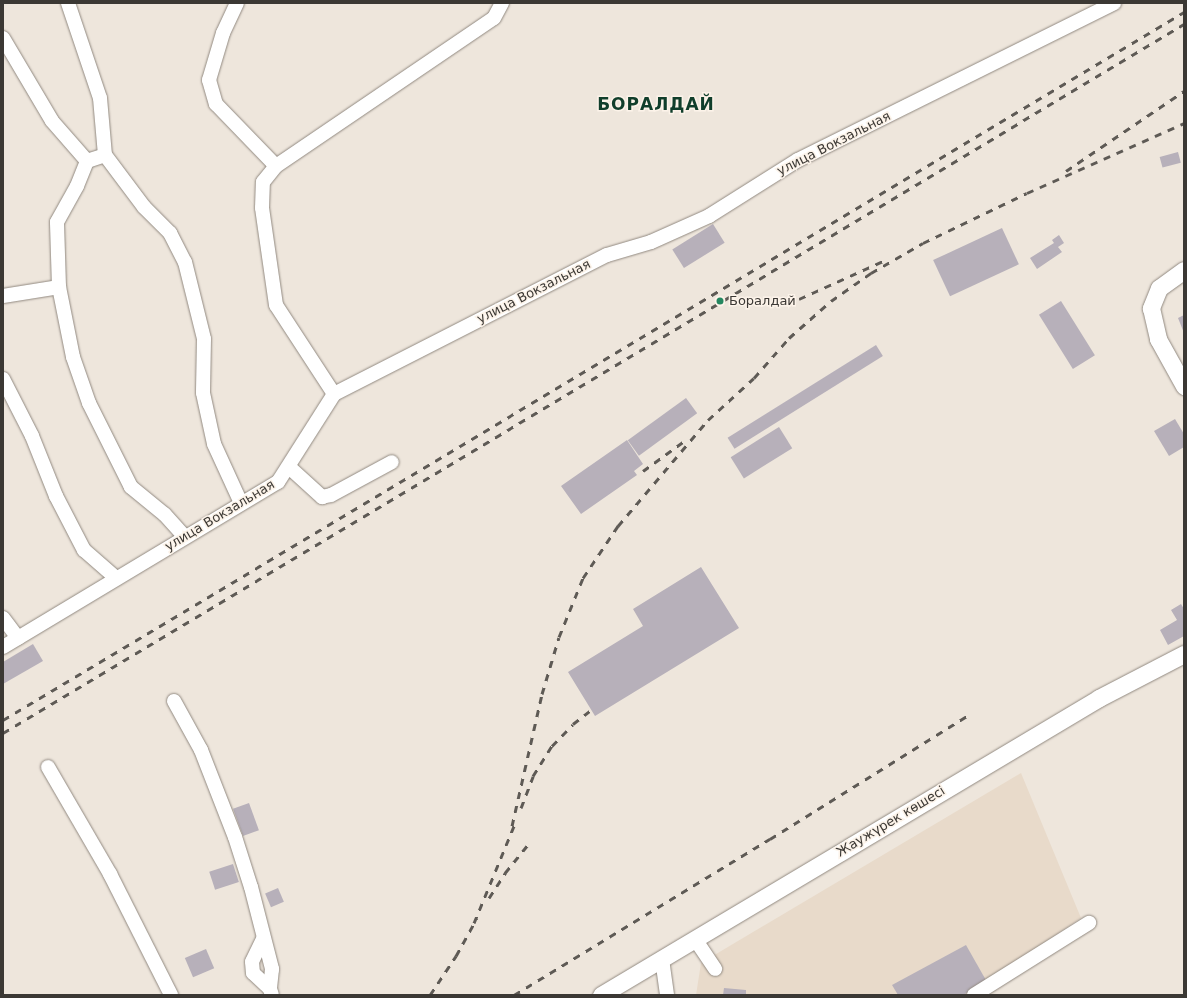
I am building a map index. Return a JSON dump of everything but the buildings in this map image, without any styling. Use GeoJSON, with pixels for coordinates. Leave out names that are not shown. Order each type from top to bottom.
{"type":"FeatureCollection","features":[{"type":"Feature","properties":{"kind":"main road"},"geometry":{"type":"LineString","coordinates":[[1184,270],[1167,280],[1154,297],[1151,308],[1154,328],[1163,351],[1184,386]]}},
{"type":"Feature","properties":{"kind":"main road","name":"Жаужүрек көшесі"},"geometry":{"type":"LineString","coordinates":[[601,995],[1099,698],[1184,654]]}},
{"type":"Feature","properties":{"kind":"street"},"geometry":{"type":"LineString","coordinates":[[68,3],[100,98],[105,155],[144,207],[170,233],[185,262],[204,339],[203,393],[214,444],[241,503]]}},
{"type":"Feature","properties":{"kind":"street"},"geometry":{"type":"LineString","coordinates":[[237,3],[223,33],[209,80],[216,104],[276,166]]}},
{"type":"Feature","properties":{"kind":"street"},"geometry":{"type":"LineString","coordinates":[[334,394],[276,305],[262,208],[263,182],[276,166],[494,18],[502,3]]}},
{"type":"Feature","properties":{"kind":"street","name":"улица Вокзальная"},"geometry":{"type":"LineString","coordinates":[[3,647],[185,536],[278,482],[290,467],[334,394],[607,255],[651,242],[709,216],[798,160],[1114,3]]}},
{"type":"Feature","properties":{"kind":"street"},"geometry":{"type":"LineString","coordinates":[[3,38],[52,121],[87,161]]}},
{"type":"Feature","properties":{"kind":"street"},"geometry":{"type":"LineString","coordinates":[[105,155],[87,161],[77,186],[57,222],[59,287],[73,357],[89,403],[130,487],[164,514],[185,536]]}},
{"type":"Feature","properties":{"kind":"street"},"geometry":{"type":"LineString","coordinates":[[3,296],[59,287]]}},
{"type":"Feature","properties":{"kind":"street"},"geometry":{"type":"LineString","coordinates":[[3,379],[32,436],[56,496],[84,550],[116,578]]}},
{"type":"Feature","properties":{"kind":"street"},"geometry":{"type":"LineString","coordinates":[[290,467],[322,497],[331,495],[392,462]]}},
{"type":"Feature","properties":{"kind":"street"},"geometry":{"type":"LineString","coordinates":[[3,618],[18,638]]}},
{"type":"Feature","properties":{"kind":"street"},"geometry":{"type":"LineString","coordinates":[[174,701],[201,750],[235,837],[251,887],[263,939],[272,969],[271,992]]}},
{"type":"Feature","properties":{"kind":"street"},"geometry":{"type":"LineString","coordinates":[[48,766],[110,874],[171,995]]}},
{"type":"Feature","properties":{"kind":"street"},"geometry":{"type":"LineString","coordinates":[[974,995],[1090,924]]}},
{"type":"Feature","properties":{"kind":"street"},"geometry":{"type":"LineString","coordinates":[[695,939],[715,969]]}},
{"type":"Feature","properties":{"kind":"street"},"geometry":{"type":"LineString","coordinates":[[662,959],[668,995]]}},
{"type":"Feature","properties":{"kind":"shaded area"},"geometry":{"type":"Polygon","coordinates":[[[1021,773],[1081,918],[987,982],[963,995],[696,995],[701,963],[1021,773]]]}},
{"type":"Feature","properties":{"kind":"railway"},"geometry":{"type":"LineString","coordinates":[[3,720],[1184,12]]}},
{"type":"Feature","properties":{"kind":"railway"},"geometry":{"type":"LineString","coordinates":[[3,733],[1184,24]]}},
{"type":"Feature","properties":{"kind":"railway"},"geometry":{"type":"LineString","coordinates":[[1066,171],[1184,91]]}},
{"type":"Feature","properties":{"kind":"railway"},"geometry":{"type":"LineString","coordinates":[[512,826],[542,694],[559,637],[583,578],[618,526],[708,420],[754,378],[789,338],[831,301],[871,273],[923,243],[1027,193],[1184,123]]}},
{"type":"Feature","properties":{"kind":"railway"},"geometry":{"type":"LineString","coordinates":[[799,299],[883,261]]}},
{"type":"Feature","properties":{"kind":"railway"},"geometry":{"type":"LineString","coordinates":[[643,471],[687,439]]}},
{"type":"Feature","properties":{"kind":"railway"},"geometry":{"type":"LineString","coordinates":[[521,808],[533,776],[552,746],[573,724],[591,710]]}},
{"type":"Feature","properties":{"kind":"railway"},"geometry":{"type":"LineString","coordinates":[[514,995],[770,839],[970,714]]}},
{"type":"Feature","properties":{"kind":"railway"},"geometry":{"type":"LineString","coordinates":[[474,923],[516,821]]}},
{"type":"Feature","properties":{"kind":"railway"},"geometry":{"type":"LineString","coordinates":[[489,898],[505,873],[528,845]]}},
{"type":"Feature","properties":{"kind":"railway"},"geometry":{"type":"LineString","coordinates":[[430,995],[456,956],[477,918]]}},
{"type":"Feature","properties":{"kind":"place","name":"Боралдай"},"geometry":{"type":"Point","coordinates":[720,301]}},
{"type":"Feature","properties":{"kind":"district","name":"БОРАЛДАЙ"},"geometry":{"type":"Point","coordinates":[656,105]}}]}
